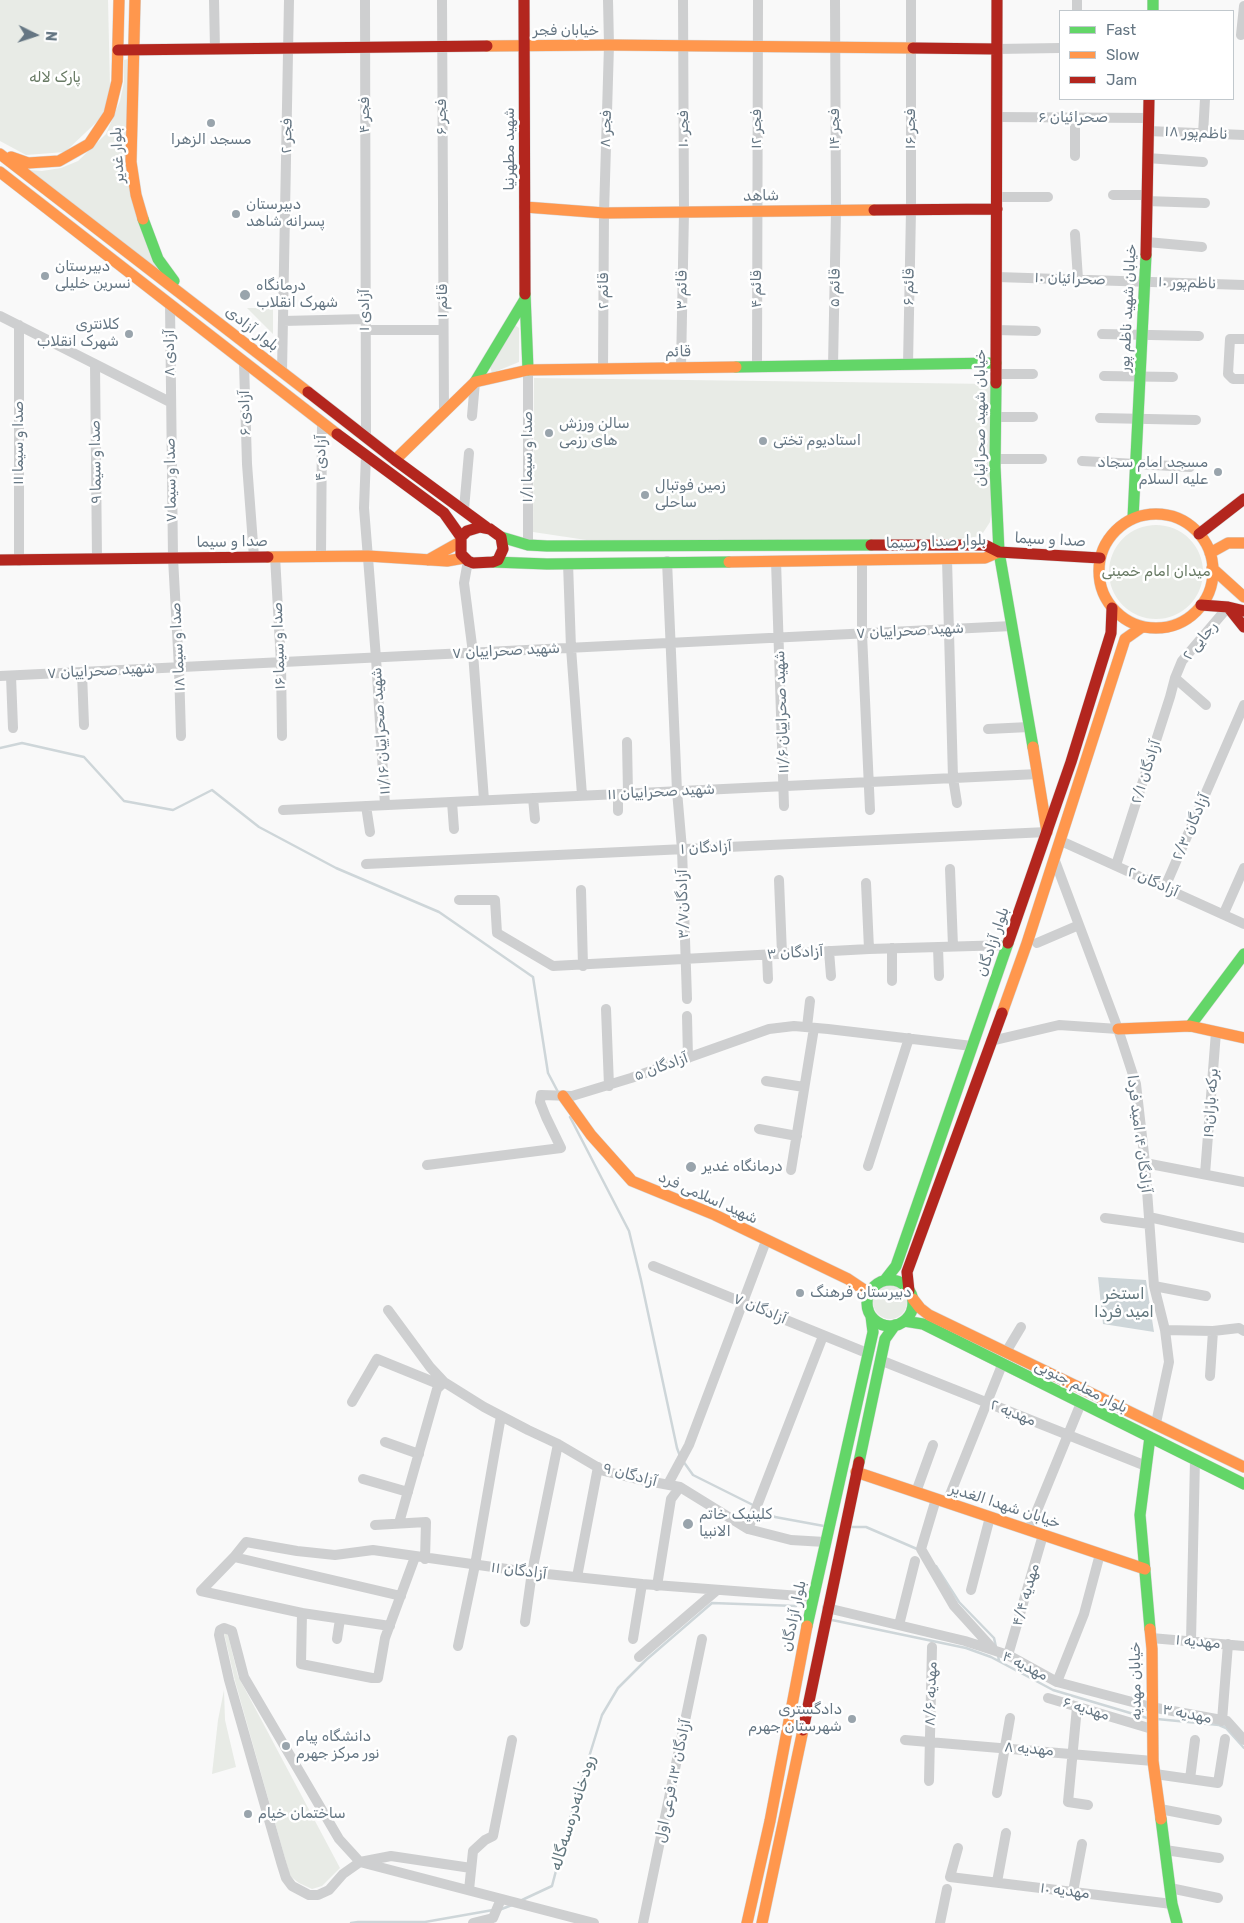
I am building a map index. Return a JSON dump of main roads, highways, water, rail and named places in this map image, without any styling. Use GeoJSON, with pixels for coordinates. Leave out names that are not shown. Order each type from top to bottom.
{"type":"FeatureCollection","features":[{"type":"Feature","properties":{"kind":"main road","name":"بلوار غدیر"},"geometry":{"type":"LineString","coordinates":[[0,153],[28,163],[59,161],[89,144],[109,114],[117,82],[119,0]]}},
{"type":"Feature","properties":{"kind":"main road","name":"بلوار غدیر"},"geometry":{"type":"LineString","coordinates":[[135,0],[131,153],[136,195],[146,229],[158,259],[185,296]]}},
{"type":"Feature","properties":{"kind":"main road","name":"شهید مطهرنیا"},"geometry":{"type":"LineString","coordinates":[[524,0],[525,299],[528,370]]}},
{"type":"Feature","properties":{"kind":"main road","name":"خیابان شهید صحرائیان"},"geometry":{"type":"LineString","coordinates":[[997,0],[995,459],[999,552],[1047,832]]}},
{"type":"Feature","properties":{"kind":"main road","name":"خیابان فجر"},"geometry":{"type":"LineString","coordinates":[[118,50],[609,45],[997,49]]}},
{"type":"Feature","properties":{"kind":"main road","name":"خیابان شهید ناظم پور"},"geometry":{"type":"LineString","coordinates":[[1134,518],[1146,242],[1149,100]]}},
{"type":"Feature","properties":{"kind":"main road","name":"بلوار آزادی"},"geometry":{"type":"LineString","coordinates":[[0,153],[366,438],[486,527]]}},
{"type":"Feature","properties":{"kind":"main road","name":"بلوار آزادی"},"geometry":{"type":"LineString","coordinates":[[0,172],[322,423],[444,513],[461,540]]}},
{"type":"Feature","properties":{"kind":"main road","name":"شاهد"},"geometry":{"type":"LineString","coordinates":[[525,208],[604,213],[836,211],[911,210],[997,203]]}},
{"type":"Feature","properties":{"kind":"main road"},"geometry":{"type":"LineString","coordinates":[[395,460],[475,382],[525,299]]}},
{"type":"Feature","properties":{"kind":"main road"},"geometry":{"type":"LineString","coordinates":[[214,339],[224,326]]}},
{"type":"Feature","properties":{"kind":"main road","name":"قائم"},"geometry":{"type":"LineString","coordinates":[[475,382],[528,370],[908,365],[995,369]]}},
{"type":"Feature","properties":{"kind":"main road"},"geometry":{"type":"LineString","coordinates":[[1199,534],[1244,499]]}},
{"type":"Feature","properties":{"kind":"main road"},"geometry":{"type":"LineString","coordinates":[[1151,514],[1169,516],[1185,522],[1199,534],[1210,553],[1212,580],[1202,605],[1190,617],[1175,625],[1159,628],[1142,626],[1126,620],[1112,608],[1103,593],[1099,576],[1100,558],[1107,541],[1118,528],[1134,518],[1151,514]]}},
{"type":"Feature","properties":{"kind":"main road"},"geometry":{"type":"LineString","coordinates":[[428,560],[461,540],[467,532],[475,528],[486,527],[498,533],[502,537],[504,549],[498,560],[480,563],[466,560],[460,550],[461,540]]}},
{"type":"Feature","properties":{"kind":"main road","name":"بلوار صدا و سیما"},"geometry":{"type":"LineString","coordinates":[[502,537],[525,544],[547,546],[985,546],[999,552]]}},
{"type":"Feature","properties":{"kind":"main road"},"geometry":{"type":"LineString","coordinates":[[1210,553],[1228,543],[1244,543]]}},
{"type":"Feature","properties":{"kind":"main road"},"geometry":{"type":"LineString","coordinates":[[517,563],[513,560],[513,550],[515,546],[525,544]]}},
{"type":"Feature","properties":{"kind":"main road","name":"بلوار صدا و سیما"},"geometry":{"type":"LineString","coordinates":[[494,562],[947,559],[985,558],[999,552]]}},
{"type":"Feature","properties":{"kind":"main road","name":"صدا و سیما"},"geometry":{"type":"LineString","coordinates":[[999,552],[1100,558]]}},
{"type":"Feature","properties":{"kind":"main road","name":"صدا و سیما"},"geometry":{"type":"LineString","coordinates":[[0,560],[368,556],[447,561],[466,560]]}},
{"type":"Feature","properties":{"kind":"main road"},"geometry":{"type":"LineString","coordinates":[[1212,568],[1244,597]]}},
{"type":"Feature","properties":{"kind":"main road"},"geometry":{"type":"LineString","coordinates":[[1202,605],[1228,607],[1244,612]]}},
{"type":"Feature","properties":{"kind":"main road"},"geometry":{"type":"LineString","coordinates":[[1228,607],[1244,628]]}},
{"type":"Feature","properties":{"kind":"main road","name":"بلوار آزادگان"},"geometry":{"type":"LineString","coordinates":[[885,1280],[896,1266],[1071,762],[1112,633],[1112,608]]}},
{"type":"Feature","properties":{"kind":"main road"},"geometry":{"type":"LineString","coordinates":[[911,1295],[900,1282],[885,1280],[874,1287],[869,1293],[867,1306],[871,1316],[879,1324],[900,1323],[910,1313],[911,1295],[907,1272],[1055,861],[1125,639],[1142,626]]}},
{"type":"Feature","properties":{"kind":"main road"},"geometry":{"type":"LineString","coordinates":[[1071,762],[1084,766]]}},
{"type":"Feature","properties":{"kind":"main road"},"geometry":{"type":"LineString","coordinates":[[1066,774],[1080,778]]}},
{"type":"Feature","properties":{"kind":"main road"},"geometry":{"type":"LineString","coordinates":[[1190,1026],[1244,954]]}},
{"type":"Feature","properties":{"kind":"main road"},"geometry":{"type":"LineString","coordinates":[[995,983],[1010,988]]}},
{"type":"Feature","properties":{"kind":"main road"},"geometry":{"type":"LineString","coordinates":[[1118,1029],[1190,1026],[1244,1038]]}},
{"type":"Feature","properties":{"kind":"main road","name":"شهید اسلامی فرد"},"geometry":{"type":"LineString","coordinates":[[563,1096],[591,1136],[632,1182],[715,1215],[848,1279],[869,1293]]}},
{"type":"Feature","properties":{"kind":"main road","name":"بلوار معلم جنوبی"},"geometry":{"type":"LineString","coordinates":[[911,1295],[920,1308],[929,1315],[1244,1467]]}},
{"type":"Feature","properties":{"kind":"main road","name":"بلوار آزادگان"},"geometry":{"type":"LineString","coordinates":[[747,1923],[772,1811],[799,1660],[873,1332],[871,1316]]}},
{"type":"Feature","properties":{"kind":"main road","name":"بلوار آزادگان"},"geometry":{"type":"LineString","coordinates":[[762,1923],[880,1360],[885,1340],[900,1323]]}},
{"type":"Feature","properties":{"kind":"main road","name":"بلوار معلم جنوبی"},"geometry":{"type":"LineString","coordinates":[[900,1323],[922,1324],[1244,1484]]}},
{"type":"Feature","properties":{"kind":"main road"},"geometry":{"type":"LineString","coordinates":[[1054,1390],[1059,1377]]}},
{"type":"Feature","properties":{"kind":"main road","name":"خیابان مهدیه"},"geometry":{"type":"LineString","coordinates":[[1150,1437],[1140,1515],[1151,1638],[1153,1760],[1172,1904],[1177,1923]]}},
{"type":"Feature","properties":{"kind":"main road","name":"خیابان شهدا الغدیر"},"geometry":{"type":"LineString","coordinates":[[856,1472],[1145,1568]]}},
{"type":"Feature","properties":{"kind":"main road"},"geometry":{"type":"LineString","coordinates":[[772,1811],[775,1818],[779,1819],[786,1814]]}},
{"type":"Feature","properties":{"kind":"main road"},"geometry":{"type":"LineString","coordinates":[[766,1836],[772,1834],[781,1839]]}},
{"type":"Feature","properties":{"kind":"water","name":"استخر امید فردا"},"geometry":{"type":"Polygon","coordinates":[[[1098,1277],[1146,1280],[1154,1332],[1103,1324],[1098,1277]]]}},
{"type":"Feature","properties":{"kind":"waterway"},"geometry":{"type":"LineString","coordinates":[[0,748],[22,743],[84,757],[124,801],[173,810],[212,790],[259,827],[336,868],[439,912],[533,977],[548,1073],[558,1092]]}},
{"type":"Feature","properties":{"kind":"waterway"},"geometry":{"type":"LineString","coordinates":[[570,1117],[629,1231],[680,1456]]}},
{"type":"Feature","properties":{"kind":"waterway"},"geometry":{"type":"LineString","coordinates":[[683,1461],[693,1475],[753,1505]]}},
{"type":"Feature","properties":{"kind":"waterway"},"geometry":{"type":"LineString","coordinates":[[758,1508],[775,1517],[824,1526]]}},
{"type":"Feature","properties":{"kind":"waterway"},"geometry":{"type":"LineString","coordinates":[[852,1527],[866,1527],[917,1549]]}},
{"type":"Feature","properties":{"kind":"waterway"},"geometry":{"type":"LineString","coordinates":[[936,1566],[959,1602],[994,1638],[996,1647]]}},
{"type":"Feature","properties":{"kind":"waterway"},"geometry":{"type":"LineString","coordinates":[[522,1900],[552,1886],[568,1825],[602,1715],[618,1688],[646,1660],[712,1603],[796,1606]]}},
{"type":"Feature","properties":{"kind":"waterway"},"geometry":{"type":"LineString","coordinates":[[832,1620],[966,1648],[991,1657],[1053,1690],[1147,1718]]}},
{"type":"Feature","properties":{"kind":"waterway"},"geometry":{"type":"LineString","coordinates":[[998,1655],[999,1661]]}},
{"type":"Feature","properties":{"kind":"waterway"},"geometry":{"type":"LineString","coordinates":[[1157,1719],[1219,1725],[1226,1728],[1244,1748]]}},
{"type":"Feature","properties":{"kind":"waterway","name":"رودخانه‌دره‌سه‌گاله"},"geometry":{"type":"LineString","coordinates":[[499,1910],[512,1905]]}},
{"type":"Feature","properties":{"kind":"waterway","name":"رودخانه‌دره‌سه‌گاله"},"geometry":{"type":"LineString","coordinates":[[351,1923],[425,1922],[493,1910]]}},
{"type":"Feature","properties":{"kind":"place","name":"مسجد الزهرا"},"geometry":{"type":"Point","coordinates":[211,123]}},
{"type":"Feature","properties":{"kind":"place","name":"دبیرستان پسرانه شاهد"},"geometry":{"type":"Point","coordinates":[236,214]}},
{"type":"Feature","properties":{"kind":"place","name":"دبیرستان نسرین خلیلی"},"geometry":{"type":"Point","coordinates":[45,276]}},
{"type":"Feature","properties":{"kind":"place","name":"درمانگاه شهرک انقلاب"},"geometry":{"type":"Point","coordinates":[245,295]}},
{"type":"Feature","properties":{"kind":"place","name":"کلانتری شهرک انقلاب"},"geometry":{"type":"Point","coordinates":[129,334]}},
{"type":"Feature","properties":{"kind":"place","name":"سالن ورزش های رزمی"},"geometry":{"type":"Point","coordinates":[549,433]}},
{"type":"Feature","properties":{"kind":"place","name":"استادیوم تختی"},"geometry":{"type":"Point","coordinates":[763,441]}},
{"type":"Feature","properties":{"kind":"place","name":"مسجد امام سجاد علیه السلام"},"geometry":{"type":"Point","coordinates":[1218,472]}},
{"type":"Feature","properties":{"kind":"place","name":"زمین فوتبال ساحلی"},"geometry":{"type":"Point","coordinates":[645,495]}},
{"type":"Feature","properties":{"kind":"place","name":"درمانگاه غدیر"},"geometry":{"type":"Point","coordinates":[691,1167]}},
{"type":"Feature","properties":{"kind":"place","name":"دبیرستان فرهنگ"},"geometry":{"type":"Point","coordinates":[800,1293]}},
{"type":"Feature","properties":{"kind":"place","name":"کلینیک خاتم الانبیا"},"geometry":{"type":"Point","coordinates":[688,1524]}},
{"type":"Feature","properties":{"kind":"place","name":"دادگستری شهرستان جهرم"},"geometry":{"type":"Point","coordinates":[852,1719]}},
{"type":"Feature","properties":{"kind":"place","name":"دانشگاه پیام نور مرکز جهرم"},"geometry":{"type":"Point","coordinates":[286,1746]}},
{"type":"Feature","properties":{"kind":"place","name":"ساختمان خیام"},"geometry":{"type":"Point","coordinates":[248,1814]}},
{"type":"Feature","properties":{"kind":"park label","name":"پارک لاله"},"geometry":{"type":"Point","coordinates":[55,78]}},
{"type":"Feature","properties":{"kind":"park label","name":"میدان امام خمینی"},"geometry":{"type":"Point","coordinates":[1156,572]}}]}
